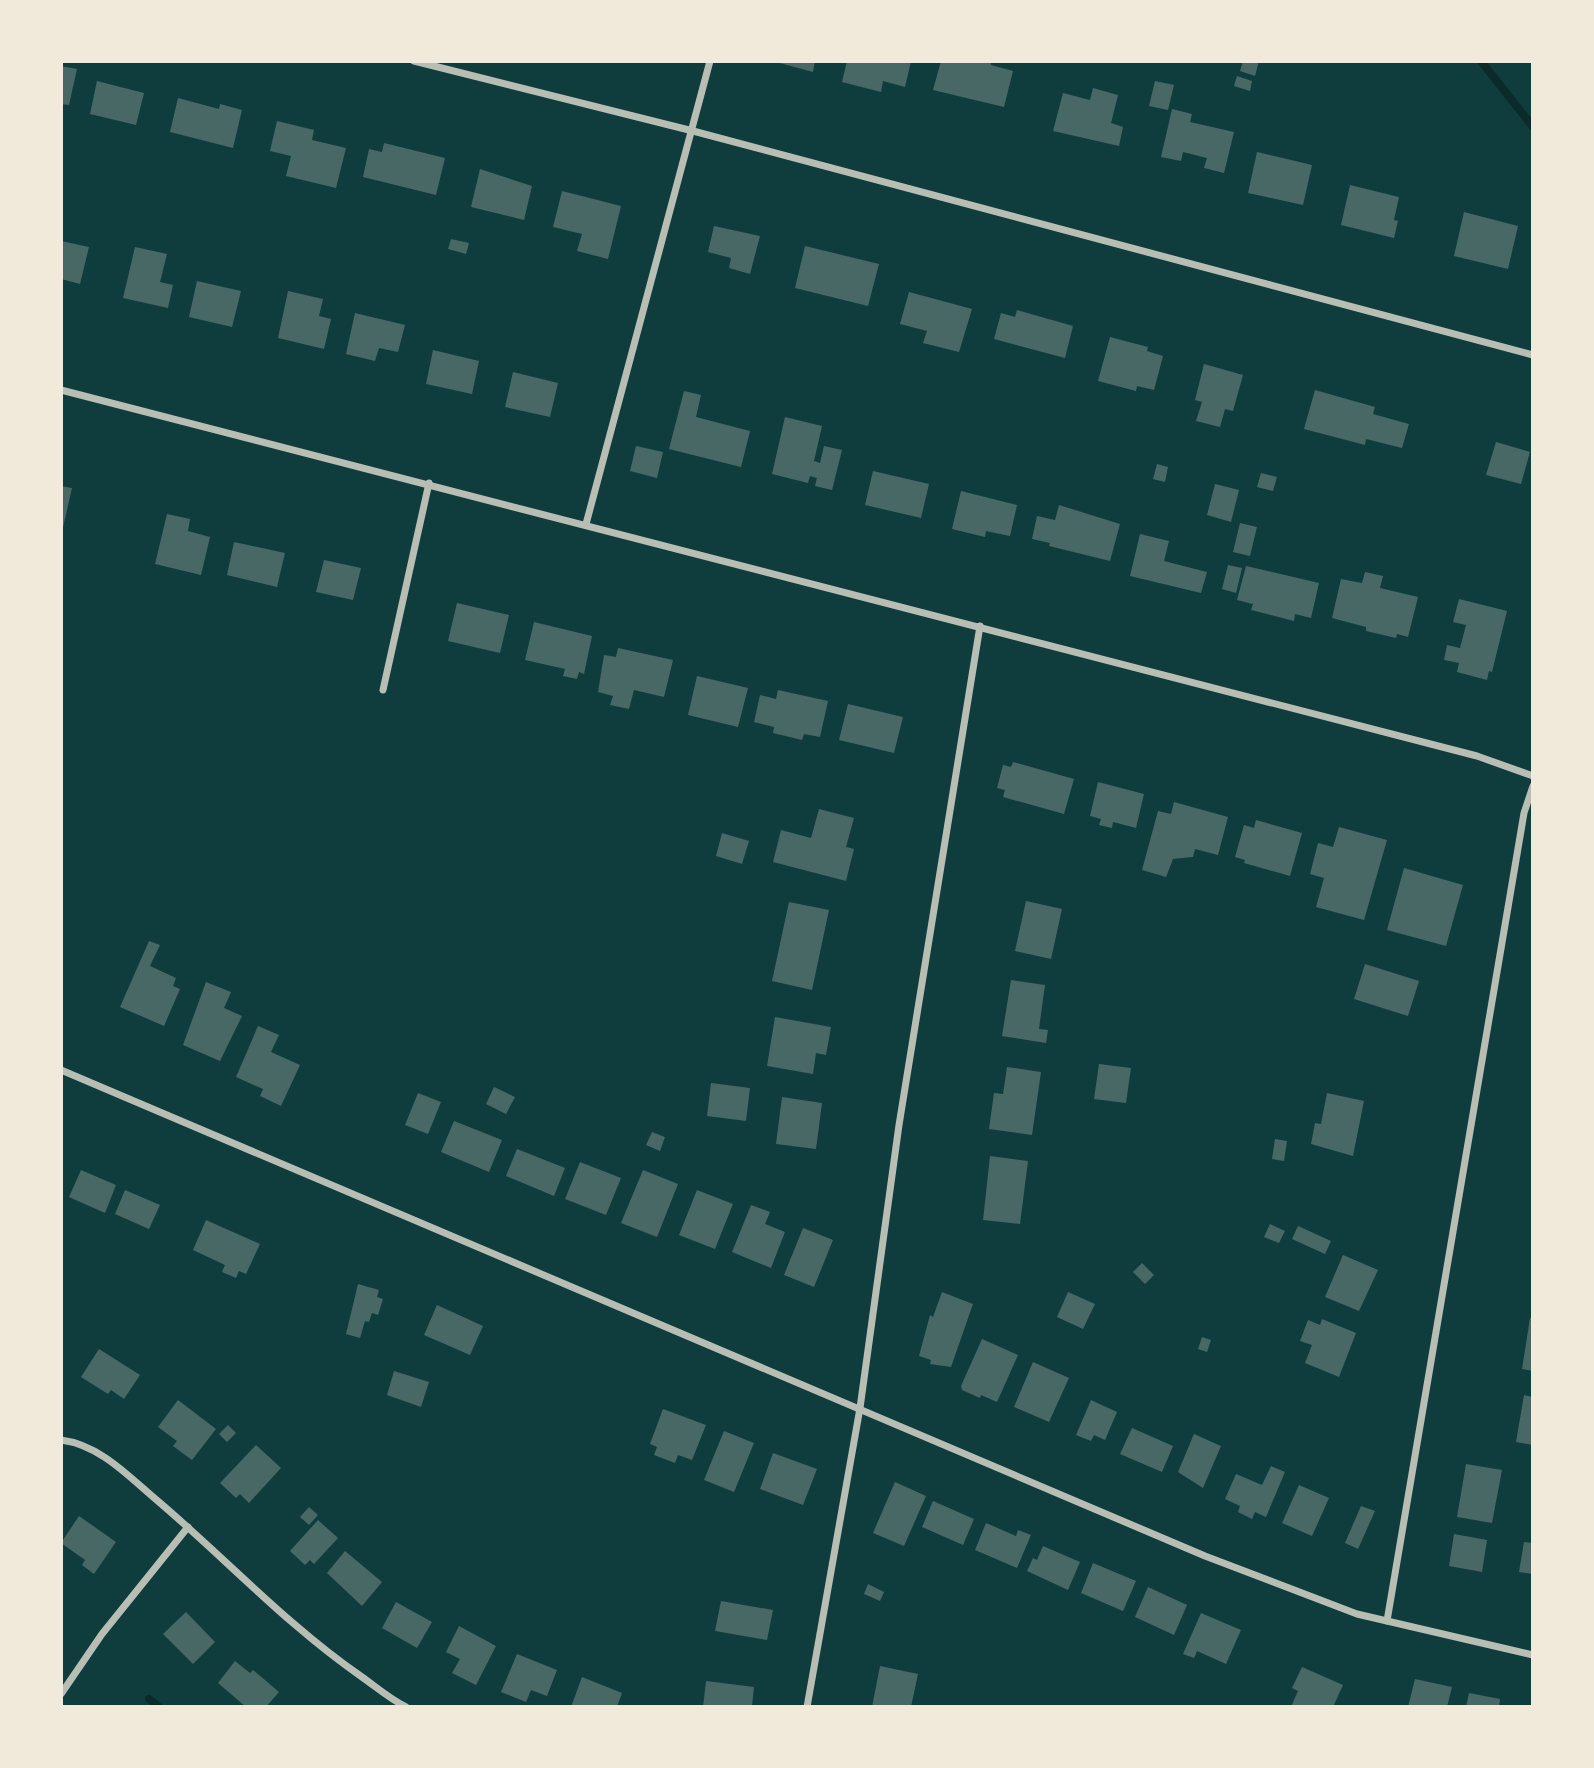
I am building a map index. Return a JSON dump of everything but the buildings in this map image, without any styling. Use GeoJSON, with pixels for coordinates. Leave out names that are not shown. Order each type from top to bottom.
{"type":"FeatureCollection","features":[{"type":"Feature","properties":{"kind":"street"},"geometry":{"type":"LineString","coordinates":[[414,61],[693,131],[1533,355]]}},
{"type":"Feature","properties":{"kind":"street"},"geometry":{"type":"LineString","coordinates":[[586,524],[710,61]]}},
{"type":"Feature","properties":{"kind":"street"},"geometry":{"type":"LineString","coordinates":[[61,390],[1477,756],[1533,776]]}},
{"type":"Feature","properties":{"kind":"street"},"geometry":{"type":"LineString","coordinates":[[383,690],[429,483]]}},
{"type":"Feature","properties":{"kind":"street"},"geometry":{"type":"LineString","coordinates":[[807,1707],[860,1408],[900,1125],[980,626]]}},
{"type":"Feature","properties":{"kind":"street"},"geometry":{"type":"LineString","coordinates":[[1387,1621],[1486,1027],[1524,813],[1533,786]]}},
{"type":"Feature","properties":{"kind":"street"},"geometry":{"type":"LineString","coordinates":[[61,1070],[1205,1556],[1357,1614],[1533,1654]]}},
{"type":"Feature","properties":{"kind":"street"},"geometry":{"type":"LineString","coordinates":[[61,1440],[89,1448],[110,1460],[188,1527],[290,1623],[338,1661],[406,1707]]}},
{"type":"Feature","properties":{"kind":"street"},"geometry":{"type":"LineString","coordinates":[[61,1693],[102,1634],[188,1527]]}},
{"type":"Feature","properties":{"kind":"waterway"},"geometry":{"type":"LineString","coordinates":[[1481,61],[1533,127]]}},
{"type":"Feature","properties":{"kind":"waterway"},"geometry":{"type":"LineString","coordinates":[[149,1699],[159,1707]]}}]}
